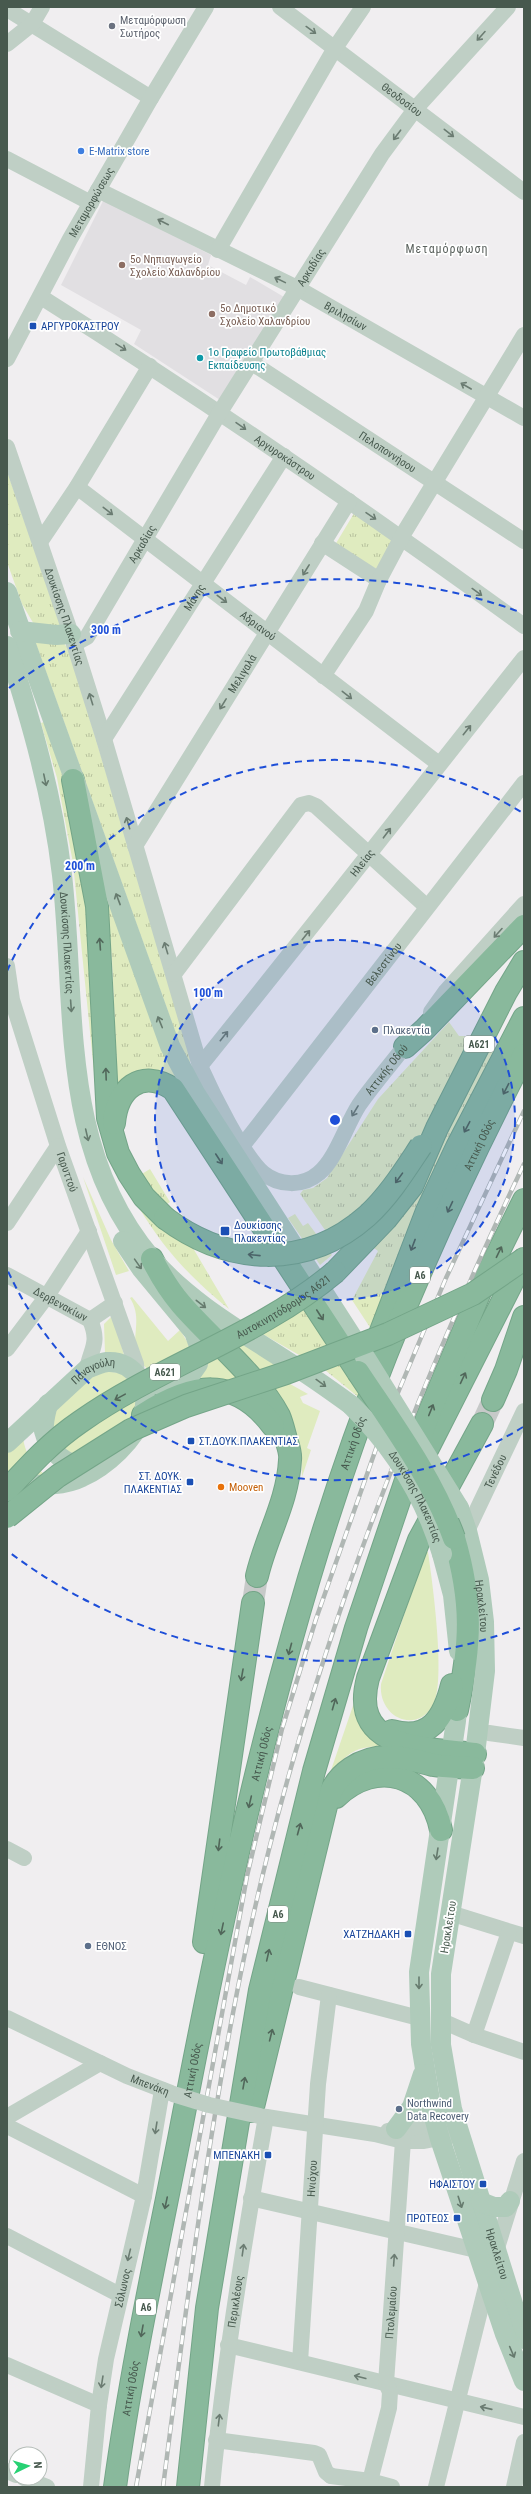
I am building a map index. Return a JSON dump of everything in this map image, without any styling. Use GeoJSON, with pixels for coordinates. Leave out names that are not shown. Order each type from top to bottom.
{"type":"FeatureCollection","features":[{"type":"Feature","properties":{"kind":"highway"},"geometry":{"type":"LineString","coordinates":[[73,780],[97,906],[103,980],[108,1118],[114,1140],[133,1181],[144,1197],[165,1218],[193,1236],[229,1250],[252,1255],[274,1256],[312,1249],[358,1223],[428,1149],[524,988]]}},
{"type":"Feature","properties":{"kind":"highway"},"geometry":{"type":"LineString","coordinates":[[405,1047],[424,1030],[524,926]]}},
{"type":"Feature","properties":{"kind":"highway","name":"Α621"},"geometry":{"type":"LineString","coordinates":[[428,1149],[437,1128],[506,992],[524,962]]}},
{"type":"Feature","properties":{"kind":"highway"},"geometry":{"type":"LineString","coordinates":[[332,1503],[346,1428],[364,1374],[414,1241],[457,1147],[524,1018]]}},
{"type":"Feature","properties":{"kind":"highway","name":"Αττική Οδός"},"geometry":{"type":"LineString","coordinates":[[115,2487],[144,2316],[211,1978],[261,1756],[332,1503],[372,1390],[431,1248],[483,1135],[524,1054]]}},
{"type":"Feature","properties":{"kind":"highway"},"geometry":{"type":"LineString","coordinates":[[114,1140],[117,1106],[127,1089],[136,1083],[152,1080],[165,1084],[173,1089],[361,1364],[441,1506],[454,1541],[464,1577],[469,1628],[467,1662],[457,1710]]}},
{"type":"Feature","properties":{"kind":"highway","name":"Αυτοκινητόδρομος Α621"},"geometry":{"type":"LineString","coordinates":[[7,1490],[42,1452],[79,1422],[156,1376],[286,1309],[313,1290],[340,1266],[386,1219],[417,1178],[428,1149]]}},
{"type":"Feature","properties":{"kind":"highway","name":"Α6"},"geometry":{"type":"LineString","coordinates":[[188,2487],[207,2308],[223,2204],[260,1990],[280,1903],[314,1771],[394,1512],[427,1418],[458,1340],[524,1200]]}},
{"type":"Feature","properties":{"kind":"highway"},"geometry":{"type":"LineString","coordinates":[[152,1259],[161,1278],[181,1304],[228,1353],[270,1402],[279,1417],[290,1458],[286,1488],[263,1551],[257,1576]]}},
{"type":"Feature","properties":{"kind":"highway"},"geometry":{"type":"LineString","coordinates":[[394,1512],[450,1408],[524,1259]]}},
{"type":"Feature","properties":{"kind":"highway"},"geometry":{"type":"LineString","coordinates":[[388,1334],[473,1294],[524,1259]]}},
{"type":"Feature","properties":{"kind":"highway"},"geometry":{"type":"LineString","coordinates":[[7,1517],[58,1476],[131,1430],[186,1406],[286,1372],[476,1300],[524,1271]]}},
{"type":"Feature","properties":{"kind":"highway"},"geometry":{"type":"LineString","coordinates":[[493,1400],[506,1370],[524,1317]]}},
{"type":"Feature","properties":{"kind":"highway"},"geometry":{"type":"LineString","coordinates":[[143,1415],[169,1399],[188,1391],[208,1389],[247,1401],[257,1409],[288,1448]]}},
{"type":"Feature","properties":{"kind":"highway"},"geometry":{"type":"LineString","coordinates":[[450,1759],[401,1744],[383,1735],[367,1716],[365,1692],[368,1678],[419,1540],[482,1424]]}},
{"type":"Feature","properties":{"kind":"highway"},"geometry":{"type":"LineString","coordinates":[[174,2165],[180,2080],[213,1889],[237,1706],[253,1603]]}},
{"type":"Feature","properties":{"kind":"highway"},"geometry":{"type":"LineString","coordinates":[[365,1692],[371,1710],[385,1727],[408,1734],[428,1729],[439,1718],[445,1706],[459,1658]]}},
{"type":"Feature","properties":{"kind":"highway"},"geometry":{"type":"LineString","coordinates":[[223,2204],[245,2140],[330,1792],[335,1783],[350,1768],[361,1762],[392,1756],[474,1761]]}},
{"type":"Feature","properties":{"kind":"highway"},"geometry":{"type":"LineString","coordinates":[[325,1813],[335,1798],[356,1782],[372,1776],[392,1775],[412,1783],[424,1794],[436,1811],[441,1830]]}},
{"type":"Feature","properties":{"kind":"main road"},"geometry":{"type":"LineString","coordinates":[[7,592],[73,780],[170,1046],[195,1093],[361,1364]]}},
{"type":"Feature","properties":{"kind":"main road"},"geometry":{"type":"LineString","coordinates":[[20,631],[77,638]]}},
{"type":"Feature","properties":{"kind":"main road","name":"Δουκίσσης Πλακεντίας"},"geometry":{"type":"LineString","coordinates":[[9,658],[36,742],[62,875],[80,1100],[96,1165],[112,1201],[133,1234],[152,1259],[192,1297],[230,1326],[315,1379],[351,1405],[381,1437],[408,1475],[429,1516],[454,1541]]}},
{"type":"Feature","properties":{"kind":"main road","name":"Παναγούλη"},"geometry":{"type":"LineString","coordinates":[[7,1443],[87,1369],[102,1363],[116,1363],[127,1367],[139,1378],[168,1387],[186,1381],[198,1364],[199,1346],[194,1332],[141,1268],[121,1239],[100,1192],[96,1165]]}},
{"type":"Feature","properties":{"kind":"main road","name":"Ηρακλείτου"},"geometry":{"type":"LineString","coordinates":[[361,1364],[459,1508],[454,1541],[453,1595],[459,1658],[457,1710],[420,1972],[420,2018],[424,2068],[438,2132],[500,2322],[524,2381]]}},
{"type":"Feature","properties":{"kind":"main road"},"geometry":{"type":"LineString","coordinates":[[7,1484],[56,1484],[82,1477],[103,1464],[133,1433],[143,1415],[146,1399],[139,1378]]}},
{"type":"Feature","properties":{"kind":"main road"},"geometry":{"type":"LineString","coordinates":[[48,1404],[44,1430],[53,1450],[61,1459],[81,1467],[103,1464]]}},
{"type":"Feature","properties":{"kind":"main road","name":"Ηρακλείτου"},"geometry":{"type":"LineString","coordinates":[[454,1541],[480,1587],[486,1644],[482,1702],[474,1761],[441,1974],[440,2020],[443,2066],[457,2127],[524,2339]]}},
{"type":"Feature","properties":{"kind":"main road"},"geometry":{"type":"LineString","coordinates":[[399,2135],[412,2107],[424,2068]]}},
{"type":"Feature","properties":{"kind":"main road"},"geometry":{"type":"LineString","coordinates":[[481,2202],[498,2208],[506,2207],[510,2201]]}},
{"type":"Feature","properties":{"kind":"street"},"geometry":{"type":"LineString","coordinates":[[7,44],[32,24],[42,7]]}},
{"type":"Feature","properties":{"kind":"street","name":"Μεταμορφώσεως"},"geometry":{"type":"LineString","coordinates":[[7,359],[94,196],[206,7]]}},
{"type":"Feature","properties":{"kind":"street","name":"Θεοδοσίου"},"geometry":{"type":"LineString","coordinates":[[280,7],[416,108],[524,192]]}},
{"type":"Feature","properties":{"kind":"street"},"geometry":{"type":"LineString","coordinates":[[218,250],[335,48],[363,7]]}},
{"type":"Feature","properties":{"kind":"street","name":"Αρκαδίας"},"geometry":{"type":"LineString","coordinates":[[77,638],[144,538],[220,412],[382,154],[416,108],[508,7]]}},
{"type":"Feature","properties":{"kind":"street"},"geometry":{"type":"LineString","coordinates":[[7,9],[151,98]]}},
{"type":"Feature","properties":{"kind":"street","name":"Βριλησίων"},"geometry":{"type":"LineString","coordinates":[[7,160],[218,250],[297,288],[524,418]]}},
{"type":"Feature","properties":{"kind":"street","name":"Αργυροκάστρου"},"geometry":{"type":"LineString","coordinates":[[41,297],[220,412],[402,537],[524,626]]}},
{"type":"Feature","properties":{"kind":"street"},"geometry":{"type":"LineString","coordinates":[[323,676],[366,611],[379,580],[402,537],[524,335]]}},
{"type":"Feature","properties":{"kind":"street","name":"Πελοποννήσου"},"geometry":{"type":"LineString","coordinates":[[252,362],[436,481],[524,541]]}},
{"type":"Feature","properties":{"kind":"street"},"geometry":{"type":"LineString","coordinates":[[40,542],[77,487],[150,366]]}},
{"type":"Feature","properties":{"kind":"street","name":"Δουκίσσης Πλακεντίας"},"geometry":{"type":"LineString","coordinates":[[7,447],[40,542],[77,638],[104,739],[200,1066],[213,1097],[259,1169],[279,1182]]}},
{"type":"Feature","properties":{"kind":"street","name":"Μάνης"},"geometry":{"type":"LineString","coordinates":[[104,739],[284,456]]}},
{"type":"Feature","properties":{"kind":"street","name":"Αδριανού"},"geometry":{"type":"LineString","coordinates":[[77,487],[439,764]]}},
{"type":"Feature","properties":{"kind":"street","name":"Μελιγαλά"},"geometry":{"type":"LineString","coordinates":[[135,846],[349,501]]}},
{"type":"Feature","properties":{"kind":"street"},"geometry":{"type":"LineString","coordinates":[[322,543],[379,580]]}},
{"type":"Feature","properties":{"kind":"street","name":"Ηλείας"},"geometry":{"type":"LineString","coordinates":[[200,1066],[370,856],[439,764],[524,658]]}},
{"type":"Feature","properties":{"kind":"street","name":"Βελεστίνου"},"geometry":{"type":"LineString","coordinates":[[243,1145],[524,783]]}},
{"type":"Feature","properties":{"kind":"street"},"geometry":{"type":"LineString","coordinates":[[174,974],[301,805],[309,803],[316,806],[427,907]]}},
{"type":"Feature","properties":{"kind":"street","name":"Αττικής Οδού"},"geometry":{"type":"LineString","coordinates":[[279,1182],[294,1183],[310,1179],[324,1168],[358,1106],[383,1072],[405,1047],[446,991],[524,904]]}},
{"type":"Feature","properties":{"kind":"street","name":"Γαρυττού"},"geometry":{"type":"LineString","coordinates":[[7,966],[10,1004],[58,1146],[136,1364],[139,1378]]}},
{"type":"Feature","properties":{"kind":"street"},"geometry":{"type":"LineString","coordinates":[[7,1223],[58,1146]]}},
{"type":"Feature","properties":{"kind":"street"},"geometry":{"type":"LineString","coordinates":[[7,1349],[47,1296],[89,1231]]}},
{"type":"Feature","properties":{"kind":"street","name":"Δερβενακίων"},"geometry":{"type":"LineString","coordinates":[[7,1275],[90,1320],[94,1330],[95,1345],[87,1369]]}},
{"type":"Feature","properties":{"kind":"street"},"geometry":{"type":"LineString","coordinates":[[90,1320],[113,1299]]}},
{"type":"Feature","properties":{"kind":"street","name":"Τενέδου"},"geometry":{"type":"LineString","coordinates":[[454,1541],[524,1411]]}},
{"type":"Feature","properties":{"kind":"street"},"geometry":{"type":"LineString","coordinates":[[489,1733],[524,1738]]}},
{"type":"Feature","properties":{"kind":"street"},"geometry":{"type":"LineString","coordinates":[[7,1849],[24,1858]]}},
{"type":"Feature","properties":{"kind":"street"},"geometry":{"type":"LineString","coordinates":[[450,1913],[524,1936]]}},
{"type":"Feature","properties":{"kind":"street"},"geometry":{"type":"LineString","coordinates":[[474,2035],[509,1932]]}},
{"type":"Feature","properties":{"kind":"street"},"geometry":{"type":"LineString","coordinates":[[299,1987],[420,2018]]}},
{"type":"Feature","properties":{"kind":"street","name":"Ηνιόχου"},"geometry":{"type":"LineString","coordinates":[[300,2362],[316,2125],[329,1995]]}},
{"type":"Feature","properties":{"kind":"street","name":"Μπενάκη"},"geometry":{"type":"LineString","coordinates":[[7,2018],[100,2063],[168,2092],[263,2116],[375,2134],[399,2135],[438,2132],[457,2127]]}},
{"type":"Feature","properties":{"kind":"street"},"geometry":{"type":"LineString","coordinates":[[440,2020],[474,2035],[524,2052]]}},
{"type":"Feature","properties":{"kind":"street"},"geometry":{"type":"LineString","coordinates":[[7,2117],[100,2063]]}},
{"type":"Feature","properties":{"kind":"street","name":"Σόλωνος"},"geometry":{"type":"LineString","coordinates":[[91,2487],[99,2405],[120,2295],[168,2092]]}},
{"type":"Feature","properties":{"kind":"street","name":"Περικλέους"},"geometry":{"type":"LineString","coordinates":[[212,2487],[216,2440],[228,2345],[263,2116]]}},
{"type":"Feature","properties":{"kind":"street"},"geometry":{"type":"LineString","coordinates":[[7,2126],[144,2196]]}},
{"type":"Feature","properties":{"kind":"street","name":"Πτολεμαίου"},"geometry":{"type":"LineString","coordinates":[[370,2481],[389,2408],[390,2392],[386,2383],[396,2232],[399,2135]]}},
{"type":"Feature","properties":{"kind":"street"},"geometry":{"type":"LineString","coordinates":[[496,2251],[510,2201],[524,2162]]}},
{"type":"Feature","properties":{"kind":"street"},"geometry":{"type":"LineString","coordinates":[[251,2198],[476,2250]]}},
{"type":"Feature","properties":{"kind":"street"},"geometry":{"type":"LineString","coordinates":[[7,2236],[120,2295]]}},
{"type":"Feature","properties":{"kind":"street"},"geometry":{"type":"LineString","coordinates":[[436,2487],[456,2401],[487,2283]]}},
{"type":"Feature","properties":{"kind":"street"},"geometry":{"type":"LineString","coordinates":[[478,2317],[500,2322]]}},
{"type":"Feature","properties":{"kind":"street"},"geometry":{"type":"LineString","coordinates":[[228,2345],[524,2417]]}},
{"type":"Feature","properties":{"kind":"street"},"geometry":{"type":"LineString","coordinates":[[7,2365],[99,2405]]}},
{"type":"Feature","properties":{"kind":"street"},"geometry":{"type":"LineString","coordinates":[[216,2440],[314,2452],[319,2455],[330,2482],[370,2481],[392,2487]]}},
{"type":"Feature","properties":{"kind":"street"},"geometry":{"type":"LineString","coordinates":[[514,2487],[524,2442]]}},
{"type":"Feature","properties":{"kind":"shaded area"},"geometry":{"type":"Polygon","coordinates":[[[104,199],[211,255],[208,265],[246,285],[250,277],[284,297],[220,400],[134,344],[141,330],[61,285],[104,199]]]}},
{"type":"Feature","properties":{"kind":"green space"},"geometry":{"type":"Polygon","coordinates":[[[7,471],[60,623],[60,629],[35,626],[22,604],[7,562],[7,471]]]}},
{"type":"Feature","properties":{"kind":"green space"},"geometry":{"type":"Polygon","coordinates":[[[356,510],[397,537],[378,570],[335,545],[356,510]]]}},
{"type":"Feature","properties":{"kind":"green space"},"geometry":{"type":"Polygon","coordinates":[[[36,640],[63,642],[69,650],[193,1060],[189,1062],[181,1048],[36,644],[36,640]]]}},
{"type":"Feature","properties":{"kind":"green space"},"geometry":{"type":"Polygon","coordinates":[[[47,721],[85,846],[97,1102],[73,863],[57,778],[41,723],[47,721]]]}},
{"type":"Feature","properties":{"kind":"green space"},"geometry":{"type":"Polygon","coordinates":[[[106,895],[181,1085],[118,1094],[112,961],[106,895]]]}},
{"type":"Feature","properties":{"kind":"green space"},"geometry":{"type":"Polygon","coordinates":[[[449,1022],[459,1036],[464,1036],[495,1053],[375,1335],[352,1300],[378,1251],[350,1231],[334,1243],[300,1194],[303,1190],[313,1188],[327,1178],[378,1099],[449,1022]]]}},
{"type":"Feature","properties":{"kind":"green space"},"geometry":{"type":"Polygon","coordinates":[[[150,1169],[170,1202],[167,1204],[229,1309],[196,1280],[170,1252],[136,1204],[125,1184],[150,1169]]]}},
{"type":"Feature","properties":{"kind":"green space"},"geometry":{"type":"Polygon","coordinates":[[[83,1177],[111,1240],[129,1271],[116,1275],[83,1177]]]}},
{"type":"Feature","properties":{"kind":"green space"},"geometry":{"type":"Polygon","coordinates":[[[295,1214],[303,1226],[308,1223],[332,1255],[320,1265],[288,1218],[295,1214]]]}},
{"type":"Feature","properties":{"kind":"green space"},"geometry":{"type":"Polygon","coordinates":[[[132,1297],[168,1341],[180,1330],[188,1343],[190,1352],[155,1375],[144,1365],[138,1356],[135,1338],[135,1309],[130,1298],[132,1297]]]}},
{"type":"Feature","properties":{"kind":"green space"},"geometry":{"type":"Polygon","coordinates":[[[308,1301],[373,1409],[325,1370],[254,1329],[308,1301]]]}},
{"type":"Feature","properties":{"kind":"green space"},"geometry":{"type":"Polygon","coordinates":[[[113,1315],[124,1355],[105,1353],[104,1324],[113,1315]]]}},
{"type":"Feature","properties":{"kind":"green space"},"geometry":{"type":"Polygon","coordinates":[[[215,1324],[290,1374],[283,1380],[308,1394],[300,1397],[303,1403],[320,1411],[307,1448],[311,1450],[302,1477],[301,1450],[293,1425],[215,1324]]]}},
{"type":"Feature","properties":{"kind":"green space"},"geometry":{"type":"Polygon","coordinates":[[[205,1344],[266,1404],[189,1383],[205,1344]]]}},
{"type":"Feature","properties":{"kind":"green space"},"geometry":{"type":"Polygon","coordinates":[[[100,1371],[122,1373],[139,1393],[135,1417],[94,1459],[60,1451],[50,1417],[55,1407],[100,1371]]]}},
{"type":"Feature","properties":{"kind":"green space"},"geometry":{"type":"Polygon","coordinates":[[[23,1434],[25,1447],[31,1460],[45,1475],[51,1478],[7,1475],[7,1450],[23,1434]]]}},
{"type":"Feature","properties":{"kind":"green space"},"geometry":{"type":"Polygon","coordinates":[[[425,1552],[428,1552],[439,1657],[437,1694],[433,1705],[426,1714],[417,1719],[408,1720],[400,1718],[392,1713],[385,1705],[382,1696],[381,1684],[425,1552]]]}},
{"type":"Feature","properties":{"kind":"green space"},"geometry":{"type":"Polygon","coordinates":[[[356,1697],[395,1749],[374,1747],[357,1750],[343,1760],[329,1776],[356,1697]]]}},
{"type":"Feature","properties":{"kind":"tunnel"},"geometry":{"type":"LineString","coordinates":[[482,1424],[493,1400]]}},
{"type":"Feature","properties":{"kind":"tunnel"},"geometry":{"type":"LineString","coordinates":[[253,1603],[257,1576]]}},
{"type":"Feature","properties":{"kind":"railway"},"geometry":{"type":"LineString","coordinates":[[136,2487],[247,1876],[282,1729],[316,1619],[384,1426],[446,1278],[524,1111]]}},
{"type":"Feature","properties":{"kind":"railway"},"geometry":{"type":"LineString","coordinates":[[163,2487],[180,2353],[209,2152],[232,2019],[268,1851],[296,1750],[327,1650],[361,1550],[398,1452],[438,1354],[524,1164]]}},
{"type":"Feature","properties":{"kind":"place","name":"Μεταμόρφωση Σωτήρος"},"geometry":{"type":"Point","coordinates":[112,26]}},
{"type":"Feature","properties":{"kind":"place","name":"E-Matrix store"},"geometry":{"type":"Point","coordinates":[81,151]}},
{"type":"Feature","properties":{"kind":"place","name":"5ο Νηπιαγωγείο Σχολείο Χαλανδρίου"},"geometry":{"type":"Point","coordinates":[122,265]}},
{"type":"Feature","properties":{"kind":"place","name":"5ο Δημοτικό Σχολείο Χαλανδρίου"},"geometry":{"type":"Point","coordinates":[212,314]}},
{"type":"Feature","properties":{"kind":"place","name":"ΑΡΓΥΡΟΚΑΣΤΡΟΥ"},"geometry":{"type":"Point","coordinates":[33,326]}},
{"type":"Feature","properties":{"kind":"place","name":"1ο Γραφείο Πρωτοβάθμιας Εκπαίδευσης"},"geometry":{"type":"Point","coordinates":[200,358]}},
{"type":"Feature","properties":{"kind":"place","name":"Πλακεντία"},"geometry":{"type":"Point","coordinates":[375,1030]}},
{"type":"Feature","properties":{"kind":"place","name":"Δουκίσσης Πλακεντίας"},"geometry":{"type":"Point","coordinates":[225,1231]}},
{"type":"Feature","properties":{"kind":"place","name":"ΣΤ.ΔΟΥΚ.ΠΛΑΚΕΝΤΙΑΣ"},"geometry":{"type":"Point","coordinates":[191,1441]}},
{"type":"Feature","properties":{"kind":"place","name":"ΣΤ. ΔΟΥΚ. ΠΛΑΚΕΝΤΙΑΣ"},"geometry":{"type":"Point","coordinates":[190,1482]}},
{"type":"Feature","properties":{"kind":"place","name":"Mooven"},"geometry":{"type":"Point","coordinates":[221,1487]}},
{"type":"Feature","properties":{"kind":"place","name":"ΧΑΤΖΗΔΑΚΗ"},"geometry":{"type":"Point","coordinates":[408,1934]}},
{"type":"Feature","properties":{"kind":"place","name":"ΕΘΝΟΣ"},"geometry":{"type":"Point","coordinates":[88,1946]}},
{"type":"Feature","properties":{"kind":"place","name":"Northwind Data Recovery"},"geometry":{"type":"Point","coordinates":[399,2109]}},
{"type":"Feature","properties":{"kind":"place","name":"ΜΠΕΝΑΚΗ"},"geometry":{"type":"Point","coordinates":[268,2155]}},
{"type":"Feature","properties":{"kind":"place","name":"ΗΦΑΙΣΤΟΥ"},"geometry":{"type":"Point","coordinates":[483,2184]}},
{"type":"Feature","properties":{"kind":"place","name":"ΠΡΩΤΕΩΣ"},"geometry":{"type":"Point","coordinates":[457,2218]}},
{"type":"Feature","properties":{"kind":"district","name":"Μεταμόρφωση"},"geometry":{"type":"Point","coordinates":[447,249]}}]}
